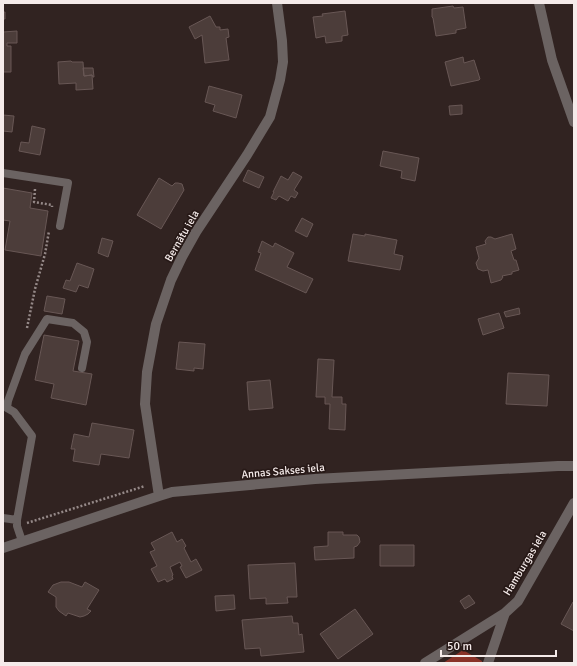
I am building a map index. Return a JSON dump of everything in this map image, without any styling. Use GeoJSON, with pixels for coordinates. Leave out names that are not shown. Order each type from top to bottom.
{"type":"FeatureCollection","features":[{"type":"Feature","properties":{"kind":"street","name":"Bernātu iela"},"geometry":{"type":"LineString","coordinates":[[160,496],[145,404],[147,372],[156,324],[171,280],[182,257],[196,232],[247,156],[270,117],[280,80],[283,62],[277,3]]}},
{"type":"Feature","properties":{"kind":"street"},"geometry":{"type":"LineString","coordinates":[[539,3],[552,60],[574,122]]}},
{"type":"Feature","properties":{"kind":"street","name":"Annas Sakses iela"},"geometry":{"type":"LineString","coordinates":[[3,548],[172,492],[315,479],[574,466]]}},
{"type":"Feature","properties":{"kind":"street","name":"Hamburgas iela"},"geometry":{"type":"LineString","coordinates":[[425,663],[504,614],[518,600],[574,503]]}},
{"type":"Feature","properties":{"kind":"street"},"geometry":{"type":"LineString","coordinates":[[488,663],[504,614]]}},
{"type":"Feature","properties":{"kind":"lane"},"geometry":{"type":"LineString","coordinates":[[3,173],[68,183],[60,226]]}},
{"type":"Feature","properties":{"kind":"lane"},"geometry":{"type":"LineString","coordinates":[[22,541],[17,526],[17,520],[32,436],[14,412],[5,408],[25,354],[47,319],[73,323],[84,332],[87,342],[82,368]]}},
{"type":"Feature","properties":{"kind":"lane"},"geometry":{"type":"LineString","coordinates":[[3,518],[17,520]]}},
{"type":"Feature","properties":{"kind":"path"},"geometry":{"type":"LineString","coordinates":[[37,178],[34,202],[52,205],[51,212]]}},
{"type":"Feature","properties":{"kind":"path"},"geometry":{"type":"LineString","coordinates":[[26,332],[50,227]]}},
{"type":"Feature","properties":{"kind":"shaded area"},"geometry":{"type":"Polygon","coordinates":[[[463,650],[482,661],[482,663],[443,663],[463,650]]]}},
{"type":"Feature","properties":{"kind":"building"},"geometry":{"type":"Polygon","coordinates":[[[453,6],[454,8],[463,7],[466,28],[456,30],[456,33],[436,36],[432,9],[453,6]]]}},
{"type":"Feature","properties":{"kind":"building"},"geometry":{"type":"Polygon","coordinates":[[[345,11],[348,35],[342,36],[342,41],[326,43],[325,36],[316,38],[313,17],[323,16],[322,14],[345,11]]]}},
{"type":"Feature","properties":{"kind":"building"},"geometry":{"type":"Polygon","coordinates":[[[3,12],[5,12],[5,19],[3,19],[3,12]]]}},
{"type":"Feature","properties":{"kind":"building"},"geometry":{"type":"Polygon","coordinates":[[[210,16],[216,27],[220,27],[220,30],[228,29],[229,37],[226,38],[229,60],[205,63],[202,35],[195,39],[189,27],[210,16]]]}},
{"type":"Feature","properties":{"kind":"building"},"geometry":{"type":"Polygon","coordinates":[[[17,31],[17,43],[7,43],[7,46],[11,46],[11,72],[3,72],[3,32],[17,31]]]}},
{"type":"Feature","properties":{"kind":"building"},"geometry":{"type":"Polygon","coordinates":[[[463,57],[464,63],[474,60],[480,79],[451,86],[445,62],[463,57]]]}},
{"type":"Feature","properties":{"kind":"building"},"geometry":{"type":"Polygon","coordinates":[[[58,62],[83,62],[84,76],[92,75],[93,89],[76,90],[76,83],[59,84],[58,62]]]}},
{"type":"Feature","properties":{"kind":"building"},"geometry":{"type":"Polygon","coordinates":[[[83,68],[93,68],[94,77],[92,75],[84,76],[83,68]]]}},
{"type":"Feature","properties":{"kind":"building"},"geometry":{"type":"Polygon","coordinates":[[[209,86],[242,95],[236,118],[213,111],[215,105],[205,102],[209,86]]]}},
{"type":"Feature","properties":{"kind":"building"},"geometry":{"type":"Polygon","coordinates":[[[462,105],[462,114],[450,115],[449,106],[462,105]]]}},
{"type":"Feature","properties":{"kind":"building"},"geometry":{"type":"Polygon","coordinates":[[[3,115],[14,116],[12,132],[3,131],[3,115]]]}},
{"type":"Feature","properties":{"kind":"building"},"geometry":{"type":"Polygon","coordinates":[[[32,126],[45,129],[40,155],[19,151],[21,142],[29,143],[32,126]]]}},
{"type":"Feature","properties":{"kind":"building"},"geometry":{"type":"Polygon","coordinates":[[[383,151],[419,158],[415,181],[401,178],[402,171],[380,166],[383,151]]]}},
{"type":"Feature","properties":{"kind":"building"},"geometry":{"type":"Polygon","coordinates":[[[248,170],[264,177],[259,188],[243,181],[248,170]]]}},
{"type":"Feature","properties":{"kind":"building"},"geometry":{"type":"Polygon","coordinates":[[[293,172],[302,177],[294,190],[298,193],[295,198],[291,196],[288,201],[279,196],[276,200],[271,198],[281,176],[288,180],[293,172]]]}},
{"type":"Feature","properties":{"kind":"building"},"geometry":{"type":"Polygon","coordinates":[[[159,178],[172,186],[175,183],[182,184],[184,190],[161,229],[137,215],[159,178]]]}},
{"type":"Feature","properties":{"kind":"building"},"geometry":{"type":"Polygon","coordinates":[[[3,188],[32,193],[30,208],[48,211],[41,256],[5,250],[10,221],[3,220],[3,188]]]}},
{"type":"Feature","properties":{"kind":"building"},"geometry":{"type":"Polygon","coordinates":[[[302,218],[313,224],[307,237],[295,231],[302,218]]]}},
{"type":"Feature","properties":{"kind":"building"},"geometry":{"type":"Polygon","coordinates":[[[353,234],[365,236],[365,234],[397,240],[394,254],[403,256],[400,270],[348,261],[353,234]]]}},
{"type":"Feature","properties":{"kind":"building"},"geometry":{"type":"Polygon","coordinates":[[[512,234],[516,249],[511,251],[519,270],[512,272],[512,274],[502,276],[503,277],[501,280],[491,283],[488,270],[483,271],[478,269],[476,263],[479,258],[476,247],[486,244],[485,241],[488,237],[495,239],[512,234]]]}},
{"type":"Feature","properties":{"kind":"building"},"geometry":{"type":"Polygon","coordinates":[[[102,238],[113,241],[108,257],[98,253],[102,238]]]}},
{"type":"Feature","properties":{"kind":"building"},"geometry":{"type":"Polygon","coordinates":[[[262,241],[273,247],[275,243],[294,253],[287,267],[313,279],[306,293],[255,270],[261,253],[258,252],[262,241]]]}},
{"type":"Feature","properties":{"kind":"building"},"geometry":{"type":"Polygon","coordinates":[[[77,263],[94,269],[88,288],[79,285],[76,292],[63,288],[66,280],[70,281],[77,263]]]}},
{"type":"Feature","properties":{"kind":"building"},"geometry":{"type":"Polygon","coordinates":[[[47,296],[65,299],[62,314],[44,311],[47,296]]]}},
{"type":"Feature","properties":{"kind":"building"},"geometry":{"type":"Polygon","coordinates":[[[519,308],[520,314],[506,317],[504,312],[519,308]]]}},
{"type":"Feature","properties":{"kind":"building"},"geometry":{"type":"Polygon","coordinates":[[[499,313],[504,328],[483,335],[478,319],[499,313]]]}},
{"type":"Feature","properties":{"kind":"building"},"geometry":{"type":"Polygon","coordinates":[[[44,335],[79,341],[73,371],[92,374],[86,405],[51,398],[54,384],[35,380],[44,335]]]}},
{"type":"Feature","properties":{"kind":"building"},"geometry":{"type":"Polygon","coordinates":[[[179,342],[205,344],[203,369],[194,368],[194,371],[176,369],[179,342]]]}},
{"type":"Feature","properties":{"kind":"building"},"geometry":{"type":"Polygon","coordinates":[[[318,359],[334,360],[332,397],[342,397],[342,404],[346,404],[345,430],[329,429],[330,404],[325,404],[325,397],[316,397],[318,359]]]}},
{"type":"Feature","properties":{"kind":"building"},"geometry":{"type":"Polygon","coordinates":[[[508,373],[549,375],[547,406],[506,404],[508,373]]]}},
{"type":"Feature","properties":{"kind":"building"},"geometry":{"type":"Polygon","coordinates":[[[270,380],[273,408],[249,410],[247,382],[270,380]]]}},
{"type":"Feature","properties":{"kind":"building"},"geometry":{"type":"Polygon","coordinates":[[[92,423],[134,430],[129,458],[101,454],[99,465],[73,461],[75,449],[71,449],[74,434],[89,437],[92,423]]]}},
{"type":"Feature","properties":{"kind":"building"},"geometry":{"type":"Polygon","coordinates":[[[172,532],[177,542],[182,539],[186,546],[184,548],[191,562],[196,559],[202,570],[186,578],[180,567],[182,566],[180,562],[170,567],[173,579],[167,582],[165,579],[158,582],[151,569],[157,566],[150,552],[155,550],[151,543],[172,532]]]}},
{"type":"Feature","properties":{"kind":"building"},"geometry":{"type":"Polygon","coordinates":[[[328,532],[343,532],[343,535],[357,535],[359,537],[360,542],[354,547],[354,558],[315,560],[314,547],[328,546],[328,532]]]}},
{"type":"Feature","properties":{"kind":"building"},"geometry":{"type":"Polygon","coordinates":[[[380,545],[414,545],[414,566],[380,566],[380,545]]]}},
{"type":"Feature","properties":{"kind":"building"},"geometry":{"type":"Polygon","coordinates":[[[295,563],[297,597],[287,597],[288,603],[266,604],[266,598],[250,599],[248,565],[295,563]]]}},
{"type":"Feature","properties":{"kind":"building"},"geometry":{"type":"Polygon","coordinates":[[[61,582],[69,582],[82,587],[85,582],[99,590],[87,609],[91,611],[88,614],[80,617],[68,613],[66,616],[59,611],[56,607],[56,597],[48,592],[53,585],[61,582]]]}},
{"type":"Feature","properties":{"kind":"building"},"geometry":{"type":"Polygon","coordinates":[[[234,595],[235,609],[216,611],[215,596],[234,595]]]}},
{"type":"Feature","properties":{"kind":"building"},"geometry":{"type":"Polygon","coordinates":[[[469,595],[475,603],[465,609],[460,601],[469,595]]]}},
{"type":"Feature","properties":{"kind":"building"},"geometry":{"type":"Polygon","coordinates":[[[573,602],[574,603],[574,631],[561,624],[573,602]]]}},
{"type":"Feature","properties":{"kind":"building"},"geometry":{"type":"Polygon","coordinates":[[[355,609],[373,634],[338,659],[320,634],[355,609]]]}},
{"type":"Feature","properties":{"kind":"building"},"geometry":{"type":"Polygon","coordinates":[[[292,616],[293,623],[298,623],[299,635],[302,634],[304,652],[261,656],[260,648],[245,649],[242,620],[292,616]]]}}]}
